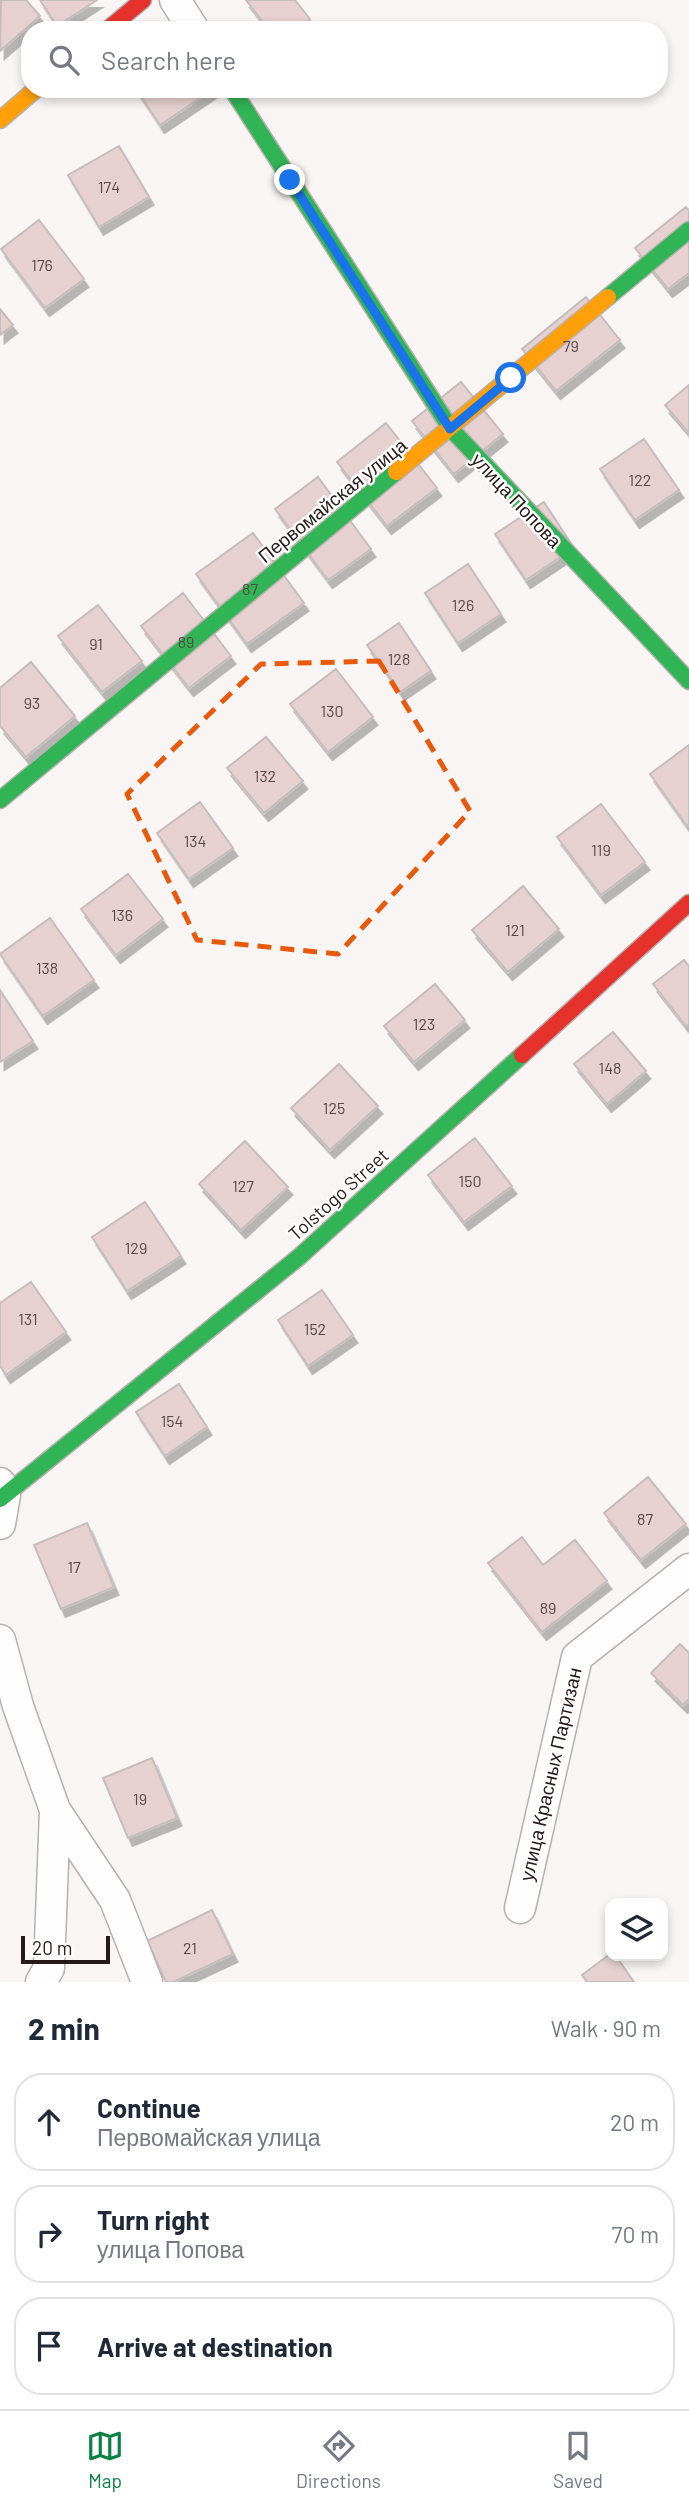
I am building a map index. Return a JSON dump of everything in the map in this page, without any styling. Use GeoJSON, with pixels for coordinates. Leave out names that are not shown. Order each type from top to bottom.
{"type":"FeatureCollection","features":[{"type":"Feature","properties":{"kind":"street"},"geometry":{"type":"LineString","coordinates":[[118,21],[143,0]]}},
{"type":"Feature","properties":{"kind":"street"},"geometry":{"type":"LineString","coordinates":[[175,0],[188,21]]}},
{"type":"Feature","properties":{"kind":"street"},"geometry":{"type":"LineString","coordinates":[[0,120],[26,98]]}},
{"type":"Feature","properties":{"kind":"street","name":"улица Попова"},"geometry":{"type":"LineString","coordinates":[[238,98],[450,429],[689,681]]}},
{"type":"Feature","properties":{"kind":"street","name":"Первомайская улица"},"geometry":{"type":"LineString","coordinates":[[0,800],[689,230]]}},
{"type":"Feature","properties":{"kind":"street","name":"Tolstogo Street"},"geometry":{"type":"LineString","coordinates":[[1,1500],[299,1257],[689,903]]}},
{"type":"Feature","properties":{"kind":"street","name":"улица Красных Партизан"},"geometry":{"type":"LineString","coordinates":[[520,1908],[576,1657],[689,1569]]}},
{"type":"Feature","properties":{"kind":"street"},"geometry":{"type":"LineString","coordinates":[[0,1640],[18,1706],[55,1810],[115,1900],[147,1982]]}},
{"type":"Feature","properties":{"kind":"street"},"geometry":{"type":"LineString","coordinates":[[45,1975],[55,1810]]}},
{"type":"Feature","properties":{"kind":"highlighted area"},"geometry":{"type":"Polygon","coordinates":[[[379,661],[470,811],[338,954],[197,940],[127,794],[261,664],[379,661]]]}},
{"type":"Feature","properties":{"kind":"building"},"geometry":{"type":"Polygon","coordinates":[[[1,0],[26,0],[40,16],[34,21],[21,21],[21,33],[0,51],[1,0]]]}},
{"type":"Feature","properties":{"kind":"building"},"geometry":{"type":"Polygon","coordinates":[[[40,0],[97,0],[65,21],[54,21],[40,0]]]}},
{"type":"Feature","properties":{"kind":"building"},"geometry":{"type":"Polygon","coordinates":[[[246,0],[295,0],[310,19],[308,21],[262,21],[246,0]]]}},
{"type":"Feature","properties":{"kind":"building"},"geometry":{"type":"Polygon","coordinates":[[[142,98],[200,98],[160,125],[142,98]]]}},
{"type":"Feature","properties":{"kind":"building"},"geometry":{"type":"Polygon","coordinates":[[[119,146],[149,197],[99,227],[68,175],[119,146]]]}},
{"type":"Feature","properties":{"kind":"building"},"geometry":{"type":"Polygon","coordinates":[[[686,207],[689,211],[689,273],[668,289],[635,248],[686,207]]]}},
{"type":"Feature","properties":{"kind":"building"},"geometry":{"type":"Polygon","coordinates":[[[39,220],[84,279],[45,308],[1,249],[39,220]]]}},
{"type":"Feature","properties":{"kind":"building"},"geometry":{"type":"Polygon","coordinates":[[[586,297],[620,340],[556,391],[522,349],[586,297]]]}},
{"type":"Feature","properties":{"kind":"building"},"geometry":{"type":"Polygon","coordinates":[[[0,309],[13,325],[0,335],[0,309]]]}},
{"type":"Feature","properties":{"kind":"building"},"geometry":{"type":"Polygon","coordinates":[[[461,382],[503,434],[454,474],[412,421],[461,382]]]}},
{"type":"Feature","properties":{"kind":"building"},"geometry":{"type":"Polygon","coordinates":[[[689,385],[689,433],[665,405],[689,385]]]}},
{"type":"Feature","properties":{"kind":"building"},"geometry":{"type":"Polygon","coordinates":[[[386,423],[437,488],[387,526],[337,462],[386,423]]]}},
{"type":"Feature","properties":{"kind":"building"},"geometry":{"type":"Polygon","coordinates":[[[644,439],[679,490],[635,520],[600,469],[644,439]]]}},
{"type":"Feature","properties":{"kind":"building"},"geometry":{"type":"Polygon","coordinates":[[[318,477],[371,549],[328,580],[275,509],[318,477]]]}},
{"type":"Feature","properties":{"kind":"building"},"geometry":{"type":"Polygon","coordinates":[[[544,502],[574,548],[526,580],[495,534],[544,502]]]}},
{"type":"Feature","properties":{"kind":"building"},"geometry":{"type":"Polygon","coordinates":[[[253,533],[304,603],[247,644],[196,574],[253,533]]]}},
{"type":"Feature","properties":{"kind":"building"},"geometry":{"type":"Polygon","coordinates":[[[468,564],[501,614],[458,643],[425,593],[468,564]]]}},
{"type":"Feature","properties":{"kind":"building"},"geometry":{"type":"Polygon","coordinates":[[[183,593],[231,656],[189,688],[141,626],[183,593]]]}},
{"type":"Feature","properties":{"kind":"building"},"geometry":{"type":"Polygon","coordinates":[[[98,605],[142,661],[102,692],[58,636],[98,605]]]}},
{"type":"Feature","properties":{"kind":"building"},"geometry":{"type":"Polygon","coordinates":[[[399,623],[431,671],[400,692],[367,645],[399,623]]]}},
{"type":"Feature","properties":{"kind":"building"},"geometry":{"type":"Polygon","coordinates":[[[31,662],[75,716],[26,757],[0,726],[0,688],[31,662]]]}},
{"type":"Feature","properties":{"kind":"building"},"geometry":{"type":"Polygon","coordinates":[[[336,669],[373,717],[328,752],[290,704],[336,669]]]}},
{"type":"Feature","properties":{"kind":"building"},"geometry":{"type":"Polygon","coordinates":[[[266,737],[303,781],[264,813],[227,768],[266,737]]]}},
{"type":"Feature","properties":{"kind":"building"},"geometry":{"type":"Polygon","coordinates":[[[689,745],[689,825],[687,826],[650,774],[689,745]]]}},
{"type":"Feature","properties":{"kind":"building"},"geometry":{"type":"Polygon","coordinates":[[[200,802],[233,848],[189,879],[157,833],[200,802]]]}},
{"type":"Feature","properties":{"kind":"building"},"geometry":{"type":"Polygon","coordinates":[[[601,804],[645,862],[601,895],[557,837],[601,804]]]}},
{"type":"Feature","properties":{"kind":"building"},"geometry":{"type":"Polygon","coordinates":[[[128,874],[163,919],[116,955],[81,909],[128,874]]]}},
{"type":"Feature","properties":{"kind":"building"},"geometry":{"type":"Polygon","coordinates":[[[523,886],[559,929],[508,972],[472,930],[523,886]]]}},
{"type":"Feature","properties":{"kind":"building"},"geometry":{"type":"Polygon","coordinates":[[[50,918],[94,980],[43,1016],[0,954],[50,918]]]}},
{"type":"Feature","properties":{"kind":"building"},"geometry":{"type":"Polygon","coordinates":[[[684,960],[689,966],[689,1024],[686,1026],[653,984],[684,960]]]}},
{"type":"Feature","properties":{"kind":"building"},"geometry":{"type":"Polygon","coordinates":[[[435,984],[465,1020],[414,1062],[384,1026],[435,984]]]}},
{"type":"Feature","properties":{"kind":"building"},"geometry":{"type":"Polygon","coordinates":[[[0,990],[33,1041],[0,1062],[0,990]]]}},
{"type":"Feature","properties":{"kind":"building"},"geometry":{"type":"Polygon","coordinates":[[[613,1032],[646,1071],[607,1104],[574,1064],[613,1032]]]}},
{"type":"Feature","properties":{"kind":"building"},"geometry":{"type":"Polygon","coordinates":[[[339,1064],[378,1106],[330,1150],[291,1108],[339,1064]]]}},
{"type":"Feature","properties":{"kind":"building"},"geometry":{"type":"Polygon","coordinates":[[[475,1138],[512,1186],[464,1222],[428,1175],[475,1138]]]}},
{"type":"Feature","properties":{"kind":"building"},"geometry":{"type":"Polygon","coordinates":[[[245,1141],[288,1187],[241,1230],[199,1184],[245,1141]]]}},
{"type":"Feature","properties":{"kind":"building"},"geometry":{"type":"Polygon","coordinates":[[[145,1202],[181,1256],[127,1291],[92,1237],[145,1202]]]}},
{"type":"Feature","properties":{"kind":"building"},"geometry":{"type":"Polygon","coordinates":[[[31,1282],[66,1332],[6,1375],[0,1366],[0,1303],[31,1282]]]}},
{"type":"Feature","properties":{"kind":"building"},"geometry":{"type":"Polygon","coordinates":[[[322,1290],[353,1335],[308,1366],[278,1320],[322,1290]]]}},
{"type":"Feature","properties":{"kind":"building"},"geometry":{"type":"Polygon","coordinates":[[[179,1384],[207,1427],[165,1456],[136,1412],[179,1384]]]}},
{"type":"Feature","properties":{"kind":"building"},"geometry":{"type":"Polygon","coordinates":[[[648,1477],[686,1524],[641,1560],[604,1513],[648,1477]]]}},
{"type":"Feature","properties":{"kind":"building"},"geometry":{"type":"Polygon","coordinates":[[[87,1523],[114,1587],[61,1609],[34,1545],[87,1523]]]}},
{"type":"Feature","properties":{"kind":"building"},"geometry":{"type":"Polygon","coordinates":[[[522,1537],[543,1565],[575,1540],[607,1581],[542,1632],[488,1563],[522,1537]]]}},
{"type":"Feature","properties":{"kind":"building"},"geometry":{"type":"Polygon","coordinates":[[[680,1644],[689,1653],[689,1699],[683,1705],[651,1673],[680,1644]]]}},
{"type":"Feature","properties":{"kind":"building"},"geometry":{"type":"Polygon","coordinates":[[[152,1758],[177,1818],[128,1838],[103,1778],[152,1758]]]}},
{"type":"Feature","properties":{"kind":"building"},"geometry":{"type":"Polygon","coordinates":[[[212,1910],[233,1954],[173,1982],[166,1982],[147,1941],[212,1910]]]}},
{"type":"Feature","properties":{"kind":"building"},"geometry":{"type":"Polygon","coordinates":[[[605,1958],[605,1961],[619,1961],[634,1982],[587,1982],[582,1975],[605,1958]]]}},
{"type":"Feature","properties":{"kind":"traffic: fast"},"geometry":{"type":"LineString","coordinates":[[238,98],[451,429],[689,681]]}},
{"type":"Feature","properties":{"kind":"traffic: fast"},"geometry":{"type":"LineString","coordinates":[[608,297],[689,230]]}},
{"type":"Feature","properties":{"kind":"traffic: fast"},"geometry":{"type":"LineString","coordinates":[[0,800],[396,472]]}},
{"type":"Feature","properties":{"kind":"traffic: fast"},"geometry":{"type":"LineString","coordinates":[[0,1499],[299,1257],[522,1055]]}},
{"type":"Feature","properties":{"kind":"traffic: slow"},"geometry":{"type":"LineString","coordinates":[[0,120],[26,98]]}},
{"type":"Feature","properties":{"kind":"traffic: slow"},"geometry":{"type":"LineString","coordinates":[[396,472],[608,297]]}},
{"type":"Feature","properties":{"kind":"traffic: jam"},"geometry":{"type":"LineString","coordinates":[[118,21],[143,0]]}},
{"type":"Feature","properties":{"kind":"traffic: jam"},"geometry":{"type":"LineString","coordinates":[[522,1055],[689,903]]}},
{"type":"Feature","properties":{"kind":"route"},"geometry":{"type":"LineString","coordinates":[[290,180],[450,429],[511,378]]}}]}
